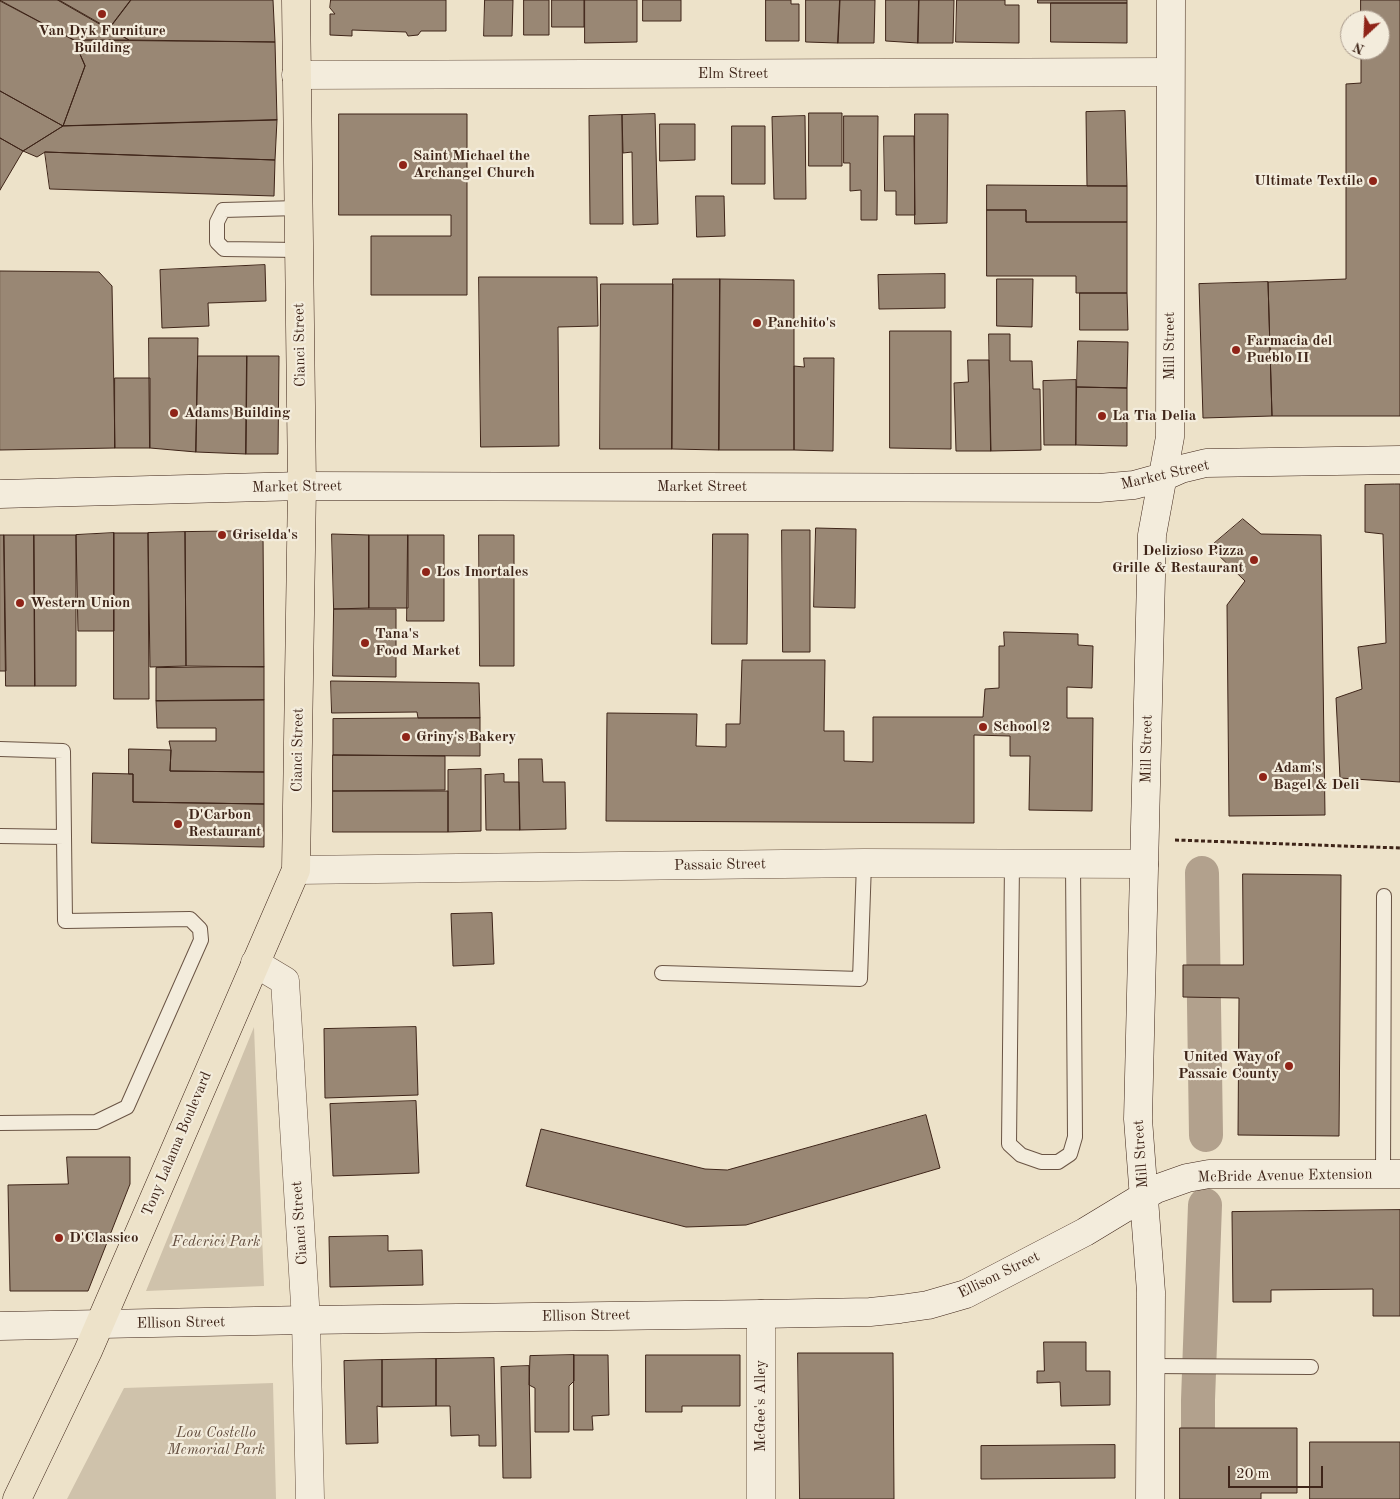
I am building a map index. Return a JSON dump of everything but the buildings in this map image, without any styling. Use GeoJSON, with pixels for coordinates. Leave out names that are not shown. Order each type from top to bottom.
{"type":"FeatureCollection","features":[{"type":"Feature","properties":{"kind":"main road","name":"Cianci Street"},"geometry":{"type":"LineString","coordinates":[[296,0],[302,486],[296,870]]}},
{"type":"Feature","properties":{"kind":"main road","name":"Tony Lalama Boulevard"},"geometry":{"type":"LineString","coordinates":[[17,1499],[99,1325],[296,870]]}},
{"type":"Feature","properties":{"kind":"street","name":"Mill Street"},"geometry":{"type":"LineString","coordinates":[[1150,1499],[1151,1292],[1138,1119],[1152,536],[1170,437],[1171,0]]}},
{"type":"Feature","properties":{"kind":"street","name":"Elm Street"},"geometry":{"type":"LineString","coordinates":[[296,76],[1170,72]]}},
{"type":"Feature","properties":{"kind":"street","name":"Market Street"},"geometry":{"type":"LineString","coordinates":[[0,494],[302,486],[1099,488],[1134,484],[1163,477],[1181,469],[1206,464],[1400,460]]}},
{"type":"Feature","properties":{"kind":"street","name":"Passaic Street"},"geometry":{"type":"LineString","coordinates":[[296,870],[864,863],[1144,864]]}},
{"type":"Feature","properties":{"kind":"street","name":"Cianci Street"},"geometry":{"type":"LineString","coordinates":[[255,964],[285,981],[306,1320],[310,1499]]}},
{"type":"Feature","properties":{"kind":"street","name":"McBride Avenue Extension"},"geometry":{"type":"LineString","coordinates":[[1144,1196],[1156,1189],[1186,1178],[1209,1174],[1391,1174]]}},
{"type":"Feature","properties":{"kind":"street","name":"Ellison Street"},"geometry":{"type":"LineString","coordinates":[[0,1326],[870,1312],[900,1309],[928,1305],[966,1294],[1085,1232],[1144,1196]]}},
{"type":"Feature","properties":{"kind":"street","name":"McGee's Alley"},"geometry":{"type":"LineString","coordinates":[[761,1314],[761,1499]]}},
{"type":"Feature","properties":{"kind":"lane"},"geometry":{"type":"LineString","coordinates":[[298,208],[223,210],[217,222],[217,242],[224,249],[298,250]]}},
{"type":"Feature","properties":{"kind":"lane"},"geometry":{"type":"LineString","coordinates":[[0,749],[63,751],[65,921],[190,918],[200,929],[201,940],[127,1107],[96,1122],[0,1123]]}},
{"type":"Feature","properties":{"kind":"lane"},"geometry":{"type":"LineString","coordinates":[[0,836],[64,837]]}},
{"type":"Feature","properties":{"kind":"lane"},"geometry":{"type":"LineString","coordinates":[[662,972],[860,979],[864,863]]}},
{"type":"Feature","properties":{"kind":"lane"},"geometry":{"type":"LineString","coordinates":[[1012,863],[1009,1144],[1021,1154],[1042,1162],[1058,1162],[1070,1154],[1075,1137],[1073,864]]}},
{"type":"Feature","properties":{"kind":"lane"},"geometry":{"type":"LineString","coordinates":[[1384,896],[1391,1174]]}},
{"type":"Feature","properties":{"kind":"lane"},"geometry":{"type":"LineString","coordinates":[[1150,1366],[1311,1367]]}},
{"type":"Feature","properties":{"kind":"path"},"geometry":{"type":"LineString","coordinates":[[1175,840],[1400,848]]}},
{"type":"Feature","properties":{"kind":"green space","name":"Federici Park"},"geometry":{"type":"Polygon","coordinates":[[[254,1027],[264,1286],[146,1291],[254,1027]]]}},
{"type":"Feature","properties":{"kind":"green space","name":"Lou Costello Memorial Park"},"geometry":{"type":"Polygon","coordinates":[[[273,1383],[276,1499],[67,1499],[124,1388],[273,1383]]]}},
{"type":"Feature","properties":{"kind":"waterway"},"geometry":{"type":"LineString","coordinates":[[1202,873],[1206,1135]]}},
{"type":"Feature","properties":{"kind":"waterway"},"geometry":{"type":"LineString","coordinates":[[1198,1499],[1198,1400],[1205,1205]]}},
{"type":"Feature","properties":{"kind":"place","name":"Van Dyk Furniture Building"},"geometry":{"type":"Point","coordinates":[102,14]}},
{"type":"Feature","properties":{"kind":"place","name":"Saint Michael the Archangel Church"},"geometry":{"type":"Point","coordinates":[403,165]}},
{"type":"Feature","properties":{"kind":"place","name":"Ultimate Textile"},"geometry":{"type":"Point","coordinates":[1373,181]}},
{"type":"Feature","properties":{"kind":"place","name":"Panchito's"},"geometry":{"type":"Point","coordinates":[757,323]}},
{"type":"Feature","properties":{"kind":"place","name":"Farmacia del Pueblo II"},"geometry":{"type":"Point","coordinates":[1236,350]}},
{"type":"Feature","properties":{"kind":"place","name":"Adams Building"},"geometry":{"type":"Point","coordinates":[174,413]}},
{"type":"Feature","properties":{"kind":"place","name":"La Tia Delia"},"geometry":{"type":"Point","coordinates":[1102,416]}},
{"type":"Feature","properties":{"kind":"place","name":"Griselda's"},"geometry":{"type":"Point","coordinates":[222,535]}},
{"type":"Feature","properties":{"kind":"place","name":"Delizioso Pizza Grille & Restaurant"},"geometry":{"type":"Point","coordinates":[1254,560]}},
{"type":"Feature","properties":{"kind":"place","name":"Los Imortales"},"geometry":{"type":"Point","coordinates":[426,572]}},
{"type":"Feature","properties":{"kind":"place","name":"Western Union"},"geometry":{"type":"Point","coordinates":[20,603]}},
{"type":"Feature","properties":{"kind":"place","name":"Tana's Food Market"},"geometry":{"type":"Point","coordinates":[365,643]}},
{"type":"Feature","properties":{"kind":"place","name":"School 2"},"geometry":{"type":"Point","coordinates":[983,727]}},
{"type":"Feature","properties":{"kind":"place","name":"Griny's Bakery"},"geometry":{"type":"Point","coordinates":[406,737]}},
{"type":"Feature","properties":{"kind":"place","name":"Adam's Bagel & Deli"},"geometry":{"type":"Point","coordinates":[1263,777]}},
{"type":"Feature","properties":{"kind":"place","name":"D'Carbon Restaurant"},"geometry":{"type":"Point","coordinates":[178,824]}},
{"type":"Feature","properties":{"kind":"place","name":"United Way of Passaic County"},"geometry":{"type":"Point","coordinates":[1289,1066]}},
{"type":"Feature","properties":{"kind":"place","name":"D'Classico"},"geometry":{"type":"Point","coordinates":[59,1238]}}]}
